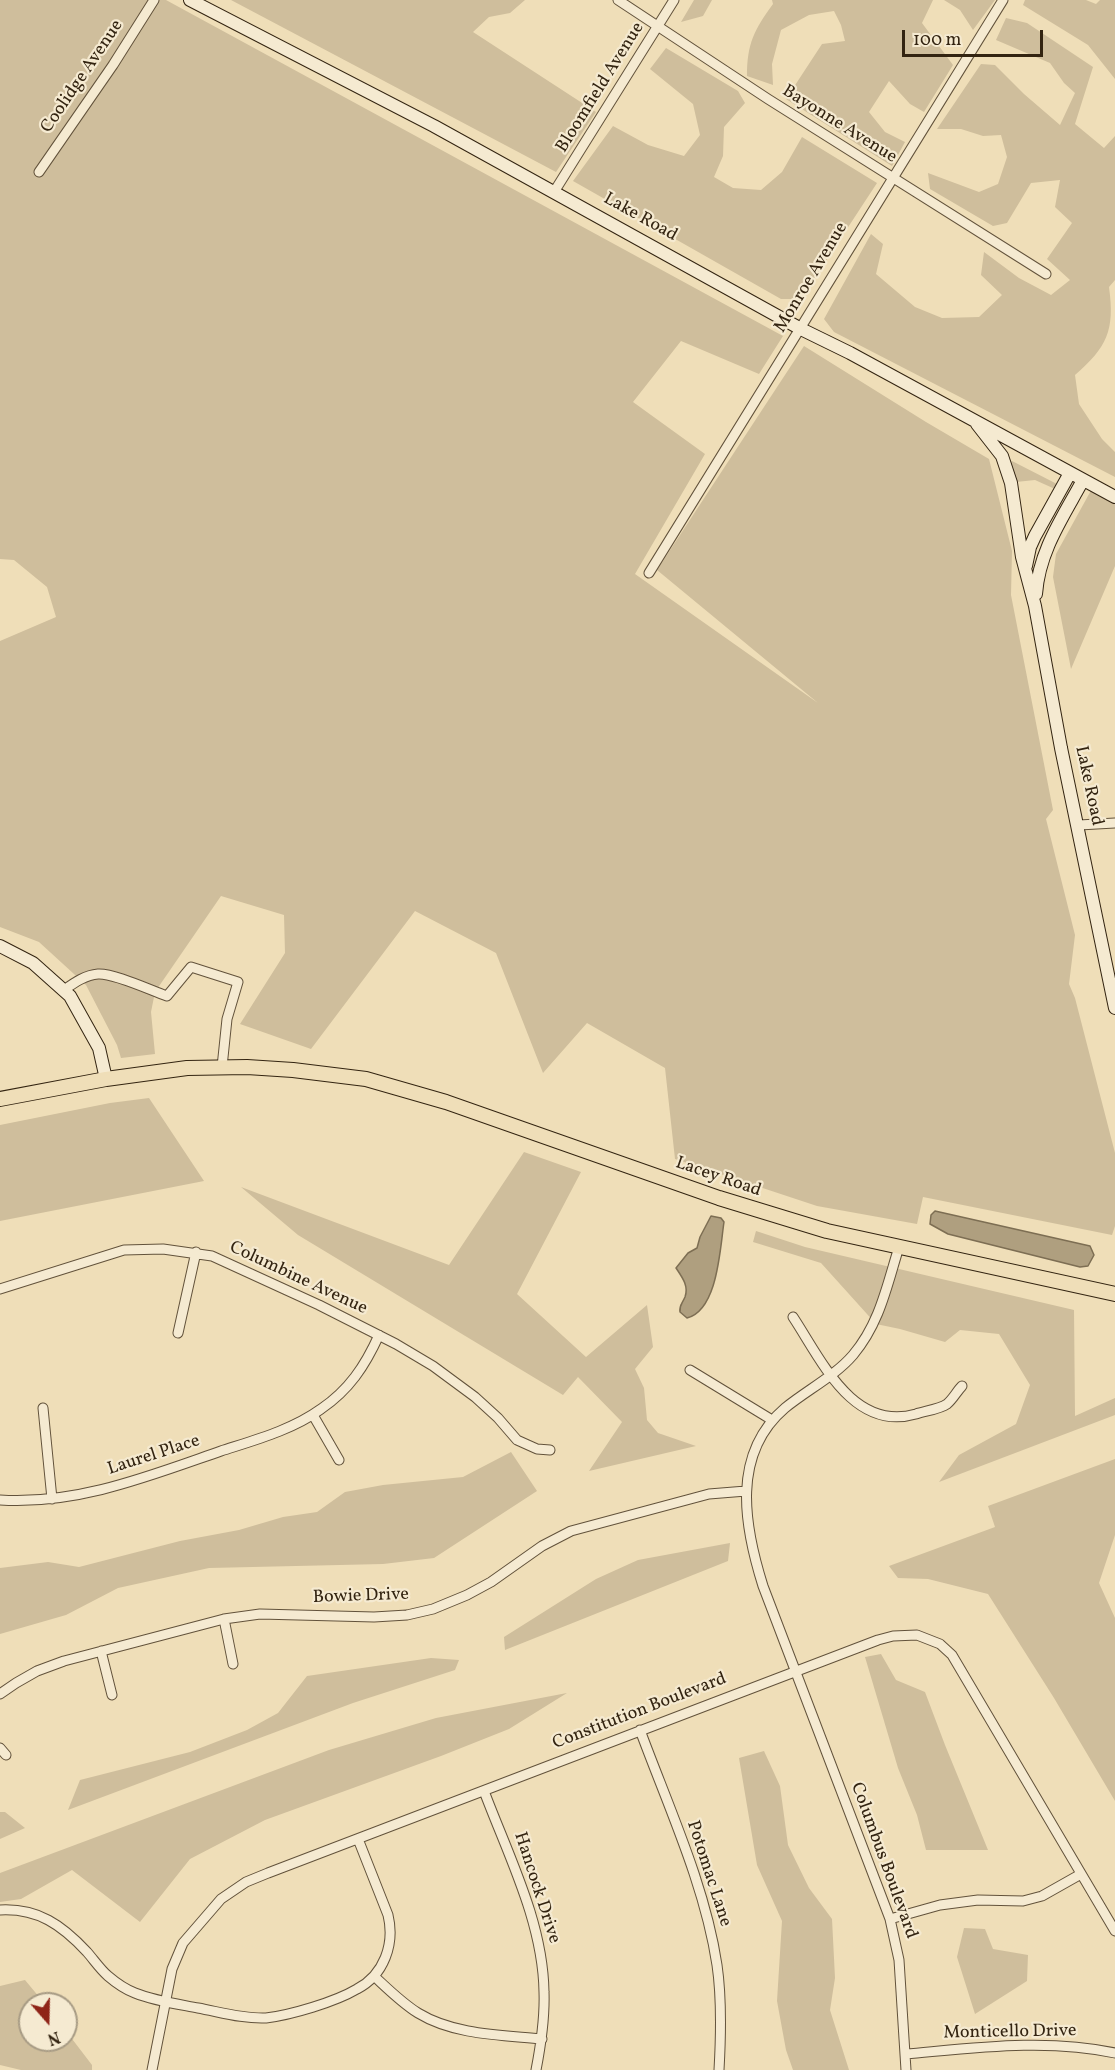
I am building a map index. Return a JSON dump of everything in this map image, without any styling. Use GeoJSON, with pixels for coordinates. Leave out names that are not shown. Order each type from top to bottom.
{"type":"FeatureCollection","features":[{"type":"Feature","properties":{"kind":"main road","name":"Lacey Road"},"geometry":{"type":"LineString","coordinates":[[0,1099],[106,1079],[187,1068],[263,1068],[366,1079],[425,1095],[754,1209],[827,1231],[1115,1294]]}},
{"type":"Feature","properties":{"kind":"street","name":"Coolidge Avenue"},"geometry":{"type":"LineString","coordinates":[[39,172],[113,65],[154,0]]}},
{"type":"Feature","properties":{"kind":"street","name":"Lake Road"},"geometry":{"type":"LineString","coordinates":[[190,0],[434,126],[801,329],[973,419],[1083,480],[1042,561],[1038,575],[1035,606]]}},
{"type":"Feature","properties":{"kind":"street","name":"Bayonne Avenue"},"geometry":{"type":"LineString","coordinates":[[618,0],[768,99],[1046,274]]}},
{"type":"Feature","properties":{"kind":"street","name":"Bloomfield Avenue"},"geometry":{"type":"LineString","coordinates":[[554,192],[674,0]]}},
{"type":"Feature","properties":{"kind":"street","name":"Monroe Avenue"},"geometry":{"type":"LineString","coordinates":[[649,573],[1003,0]]}},
{"type":"Feature","properties":{"kind":"street"},"geometry":{"type":"LineString","coordinates":[[973,419],[1002,456],[1007,468],[1022,557],[1026,568]]}},
{"type":"Feature","properties":{"kind":"street","name":"Lake Road"},"geometry":{"type":"LineString","coordinates":[[1070,473],[1035,536],[1030,547],[1026,568],[1115,1008]]}},
{"type":"Feature","properties":{"kind":"street"},"geometry":{"type":"LineString","coordinates":[[1083,480],[1115,497]]}},
{"type":"Feature","properties":{"kind":"street"},"geometry":{"type":"LineString","coordinates":[[1078,825],[1115,823]]}},
{"type":"Feature","properties":{"kind":"street"},"geometry":{"type":"LineString","coordinates":[[0,946],[33,963],[70,996],[99,1048],[106,1079]]}},
{"type":"Feature","properties":{"kind":"street"},"geometry":{"type":"LineString","coordinates":[[64,990],[85,977],[100,974],[115,977],[166,996],[191,967],[238,982],[227,1019],[222,1068]]}},
{"type":"Feature","properties":{"kind":"street"},"geometry":{"type":"LineString","coordinates":[[690,1370],[772,1420],[852,1357],[874,1325],[883,1304],[899,1247]]}},
{"type":"Feature","properties":{"kind":"street","name":"Columbine Avenue"},"geometry":{"type":"LineString","coordinates":[[0,1288],[124,1250],[163,1249],[212,1256],[379,1335],[441,1372],[475,1397],[517,1440],[529,1447],[550,1450]]}},
{"type":"Feature","properties":{"kind":"street"},"geometry":{"type":"LineString","coordinates":[[178,1333],[196,1252]]}},
{"type":"Feature","properties":{"kind":"street"},"geometry":{"type":"LineString","coordinates":[[793,1317],[831,1374],[857,1404],[871,1412],[896,1418],[946,1405],[962,1386]]}},
{"type":"Feature","properties":{"kind":"street","name":"Laurel Place"},"geometry":{"type":"LineString","coordinates":[[0,1500],[52,1499],[101,1490],[272,1434],[313,1415],[349,1386],[367,1360],[379,1335]]}},
{"type":"Feature","properties":{"kind":"street"},"geometry":{"type":"LineString","coordinates":[[43,1408],[52,1499]]}},
{"type":"Feature","properties":{"kind":"street"},"geometry":{"type":"LineString","coordinates":[[313,1415],[339,1460]]}},
{"type":"Feature","properties":{"kind":"street","name":"Columbus Boulevard"},"geometry":{"type":"LineString","coordinates":[[772,1420],[752,1457],[746,1491],[747,1525],[754,1557],[794,1671],[890,1919],[899,1960],[906,2070]]}},
{"type":"Feature","properties":{"kind":"street","name":"Bowie Drive"},"geometry":{"type":"LineString","coordinates":[[0,1694],[37,1671],[101,1651],[224,1619],[260,1614],[374,1617],[407,1615],[424,1611],[467,1595],[491,1582],[542,1546],[571,1531],[709,1494],[746,1491]]}},
{"type":"Feature","properties":{"kind":"street"},"geometry":{"type":"LineString","coordinates":[[224,1619],[233,1664]]}},
{"type":"Feature","properties":{"kind":"street","name":"Constitution Boulevard"},"geometry":{"type":"LineString","coordinates":[[152,2070],[164,2001],[172,1969],[183,1943],[221,1899],[246,1882],[794,1671],[893,1636],[917,1635],[940,1644],[952,1655],[1115,1931]]}},
{"type":"Feature","properties":{"kind":"street"},"geometry":{"type":"LineString","coordinates":[[101,1651],[112,1695]]}},
{"type":"Feature","properties":{"kind":"street","name":"Potomac Lane"},"geometry":{"type":"LineString","coordinates":[[640,1730],[700,1893],[713,1941],[718,1967],[720,2004],[719,2070]]}},
{"type":"Feature","properties":{"kind":"street","name":"Hancock Drive"},"geometry":{"type":"LineString","coordinates":[[484,1791],[529,1910],[538,1941],[544,1990],[542,2039],[536,2070]]}},
{"type":"Feature","properties":{"kind":"street"},"geometry":{"type":"LineString","coordinates":[[0,1910],[30,1913],[55,1923],[66,1930],[108,1976],[134,1993],[247,2017],[265,2018],[291,2013],[336,1998],[365,1985],[375,1977],[388,1951],[391,1928],[358,1839]]}},
{"type":"Feature","properties":{"kind":"street"},"geometry":{"type":"LineString","coordinates":[[890,1919],[940,1905],[978,1900],[1023,1901],[1042,1896],[1081,1874]]}},
{"type":"Feature","properties":{"kind":"street"},"geometry":{"type":"LineString","coordinates":[[375,1977],[417,2013],[433,2021],[473,2032],[542,2039]]}},
{"type":"Feature","properties":{"kind":"street","name":"Monticello Drive"},"geometry":{"type":"LineString","coordinates":[[906,2054],[1023,2046],[1076,2047],[1115,2053]]}},
{"type":"Feature","properties":{"kind":"shaded area"},"geometry":{"type":"Polygon","coordinates":[[[0,0],[166,0],[783,336],[759,374],[681,341],[633,402],[705,454],[635,574],[818,703],[657,570],[804,346],[989,459],[1012,551],[1011,595],[1053,810],[1046,819],[1075,935],[1069,984],[1075,998],[1115,1153],[1115,1226],[1112,1235],[923,1197],[917,1224],[817,1206],[675,1159],[665,1068],[587,1023],[543,1073],[496,953],[415,911],[311,1049],[240,1024],[285,953],[284,915],[221,896],[155,992],[151,1012],[155,1054],[121,1058],[117,1045],[86,985],[39,942],[0,927],[0,641],[56,617],[47,587],[14,560],[0,559],[0,0]]]}},
{"type":"Feature","properties":{"kind":"shaded area"},"geometry":{"type":"Polygon","coordinates":[[[231,0],[525,0],[510,13],[489,17],[473,32],[596,112],[556,172],[231,0]]]}},
{"type":"Feature","properties":{"kind":"shaded area"},"geometry":{"type":"Polygon","coordinates":[[[694,0],[712,0],[703,16],[681,22],[694,0]]]}},
{"type":"Feature","properties":{"kind":"shaded area"},"geometry":{"type":"Polygon","coordinates":[[[772,0],[933,0],[922,23],[953,65],[924,112],[910,104],[889,81],[869,112],[885,132],[905,142],[892,166],[786,99],[822,44],[845,41],[834,11],[809,15],[781,30],[772,64],[773,85],[747,76],[750,46],[761,22],[773,4],[772,0]]]}},
{"type":"Feature","properties":{"kind":"shaded area"},"geometry":{"type":"Polygon","coordinates":[[[944,0],[995,0],[973,30],[960,10],[944,0]]]}},
{"type":"Feature","properties":{"kind":"shaded area"},"geometry":{"type":"Polygon","coordinates":[[[1025,0],[1086,0],[1096,4],[1100,0],[1115,0],[1115,79],[1088,45],[1023,5],[1025,0]]]}},
{"type":"Feature","properties":{"kind":"shaded area"},"geometry":{"type":"Polygon","coordinates":[[[1006,18],[1027,23],[1093,67],[1075,124],[1104,148],[1115,136],[1115,280],[1109,287],[1111,315],[1109,327],[1095,356],[1075,375],[1079,404],[1102,439],[1115,452],[1115,477],[834,332],[824,319],[871,234],[883,244],[876,274],[915,307],[942,318],[979,317],[1002,295],[981,275],[984,252],[1019,278],[1051,295],[1070,280],[1047,259],[1072,223],[1055,207],[1060,180],[1031,183],[1007,223],[993,226],[930,189],[928,173],[979,192],[998,184],[1007,157],[1001,135],[983,136],[961,129],[937,129],[981,64],[995,65],[1060,125],[1075,93],[1064,83],[1050,63],[996,40],[1006,18]]]}},
{"type":"Feature","properties":{"kind":"shaded area"},"geometry":{"type":"Polygon","coordinates":[[[666,48],[738,91],[745,103],[724,127],[723,156],[714,177],[733,188],[761,190],[782,172],[802,137],[877,183],[801,299],[781,299],[573,181],[613,126],[648,145],[684,156],[700,135],[693,104],[650,69],[666,48]]]}},
{"type":"Feature","properties":{"kind":"shaded area"},"geometry":{"type":"Polygon","coordinates":[[[1012,461],[1057,484],[1055,489],[1035,480],[1016,482],[1012,461]]]}},
{"type":"Feature","properties":{"kind":"shaded area"},"geometry":{"type":"Polygon","coordinates":[[[1094,485],[1115,496],[1115,566],[1071,669],[1053,577],[1056,554],[1094,485]]]}},
{"type":"Feature","properties":{"kind":"shaded area"},"geometry":{"type":"Polygon","coordinates":[[[149,1098],[204,1181],[0,1221],[0,1125],[110,1103],[149,1098]]]}},
{"type":"Feature","properties":{"kind":"shaded area"},"geometry":{"type":"Polygon","coordinates":[[[524,1152],[581,1172],[517,1294],[586,1357],[647,1305],[653,1347],[635,1369],[644,1388],[647,1420],[658,1433],[696,1446],[589,1471],[622,1422],[578,1377],[563,1395],[298,1235],[241,1187],[449,1265],[524,1152]]]}},
{"type":"Feature","properties":{"kind":"shaded area"},"geometry":{"type":"Polygon","coordinates":[[[935,1211],[1090,1246],[1094,1255],[1088,1266],[1080,1267],[948,1234],[930,1224],[931,1215],[935,1211]]]}},
{"type":"Feature","properties":{"kind":"shaded area"},"geometry":{"type":"Polygon","coordinates":[[[711,1216],[721,1218],[724,1222],[716,1277],[705,1303],[697,1313],[687,1318],[680,1312],[686,1289],[676,1268],[688,1253],[697,1248],[711,1216]]]}},
{"type":"Feature","properties":{"kind":"shaded area"},"geometry":{"type":"Polygon","coordinates":[[[756,1231],[805,1247],[1074,1310],[1075,1416],[1115,1398],[1115,1415],[939,1482],[959,1455],[1016,1424],[1030,1385],[999,1334],[960,1330],[945,1342],[876,1324],[821,1263],[753,1242],[756,1231]]]}},
{"type":"Feature","properties":{"kind":"shaded area"},"geometry":{"type":"Polygon","coordinates":[[[511,1452],[537,1491],[434,1558],[383,1564],[209,1568],[118,1588],[66,1615],[0,1634],[0,1568],[48,1562],[79,1567],[180,1541],[239,1530],[283,1517],[317,1512],[345,1492],[383,1485],[463,1477],[511,1452]]]}},
{"type":"Feature","properties":{"kind":"shaded area"},"geometry":{"type":"Polygon","coordinates":[[[1115,1459],[1115,1535],[1099,1583],[1115,1618],[1115,1801],[1054,1698],[988,1594],[928,1579],[898,1578],[889,1566],[995,1527],[988,1506],[1115,1459]]]}},
{"type":"Feature","properties":{"kind":"shaded area"},"geometry":{"type":"Polygon","coordinates":[[[730,1543],[728,1561],[505,1650],[504,1637],[596,1579],[638,1560],[730,1543]]]}},
{"type":"Feature","properties":{"kind":"shaded area"},"geometry":{"type":"Polygon","coordinates":[[[881,1654],[896,1680],[925,1692],[988,1850],[926,1850],[917,1815],[898,1768],[865,1657],[881,1654]]]}},
{"type":"Feature","properties":{"kind":"shaded area"},"geometry":{"type":"Polygon","coordinates":[[[431,1658],[459,1660],[455,1670],[353,1703],[68,1810],[80,1780],[190,1752],[247,1730],[278,1713],[307,1676],[431,1658]]]}},
{"type":"Feature","properties":{"kind":"shaded area"},"geometry":{"type":"Polygon","coordinates":[[[567,1693],[509,1729],[265,1820],[190,1859],[140,1922],[72,1870],[21,1899],[0,1902],[0,1873],[329,1750],[436,1718],[567,1693]]]}},
{"type":"Feature","properties":{"kind":"shaded area"},"geometry":{"type":"Polygon","coordinates":[[[764,1751],[780,1786],[788,1845],[809,1888],[832,1919],[835,1978],[830,2010],[849,2070],[793,2070],[786,2050],[777,2001],[782,1921],[757,1865],[739,1758],[764,1751]]]}},
{"type":"Feature","properties":{"kind":"shaded area"},"geometry":{"type":"Polygon","coordinates":[[[0,1812],[5,1812],[25,1828],[0,1839],[0,1812]]]}},
{"type":"Feature","properties":{"kind":"shaded area"},"geometry":{"type":"Polygon","coordinates":[[[964,1928],[985,1929],[993,1949],[1028,1955],[1027,1981],[975,2014],[957,1957],[964,1928]]]}},
{"type":"Feature","properties":{"kind":"shaded area"},"geometry":{"type":"Polygon","coordinates":[[[25,1980],[35,1992],[18,1992],[18,2052],[78,2052],[78,2047],[92,2065],[92,2070],[21,2070],[0,2065],[0,1986],[25,1980]]]}}]}
